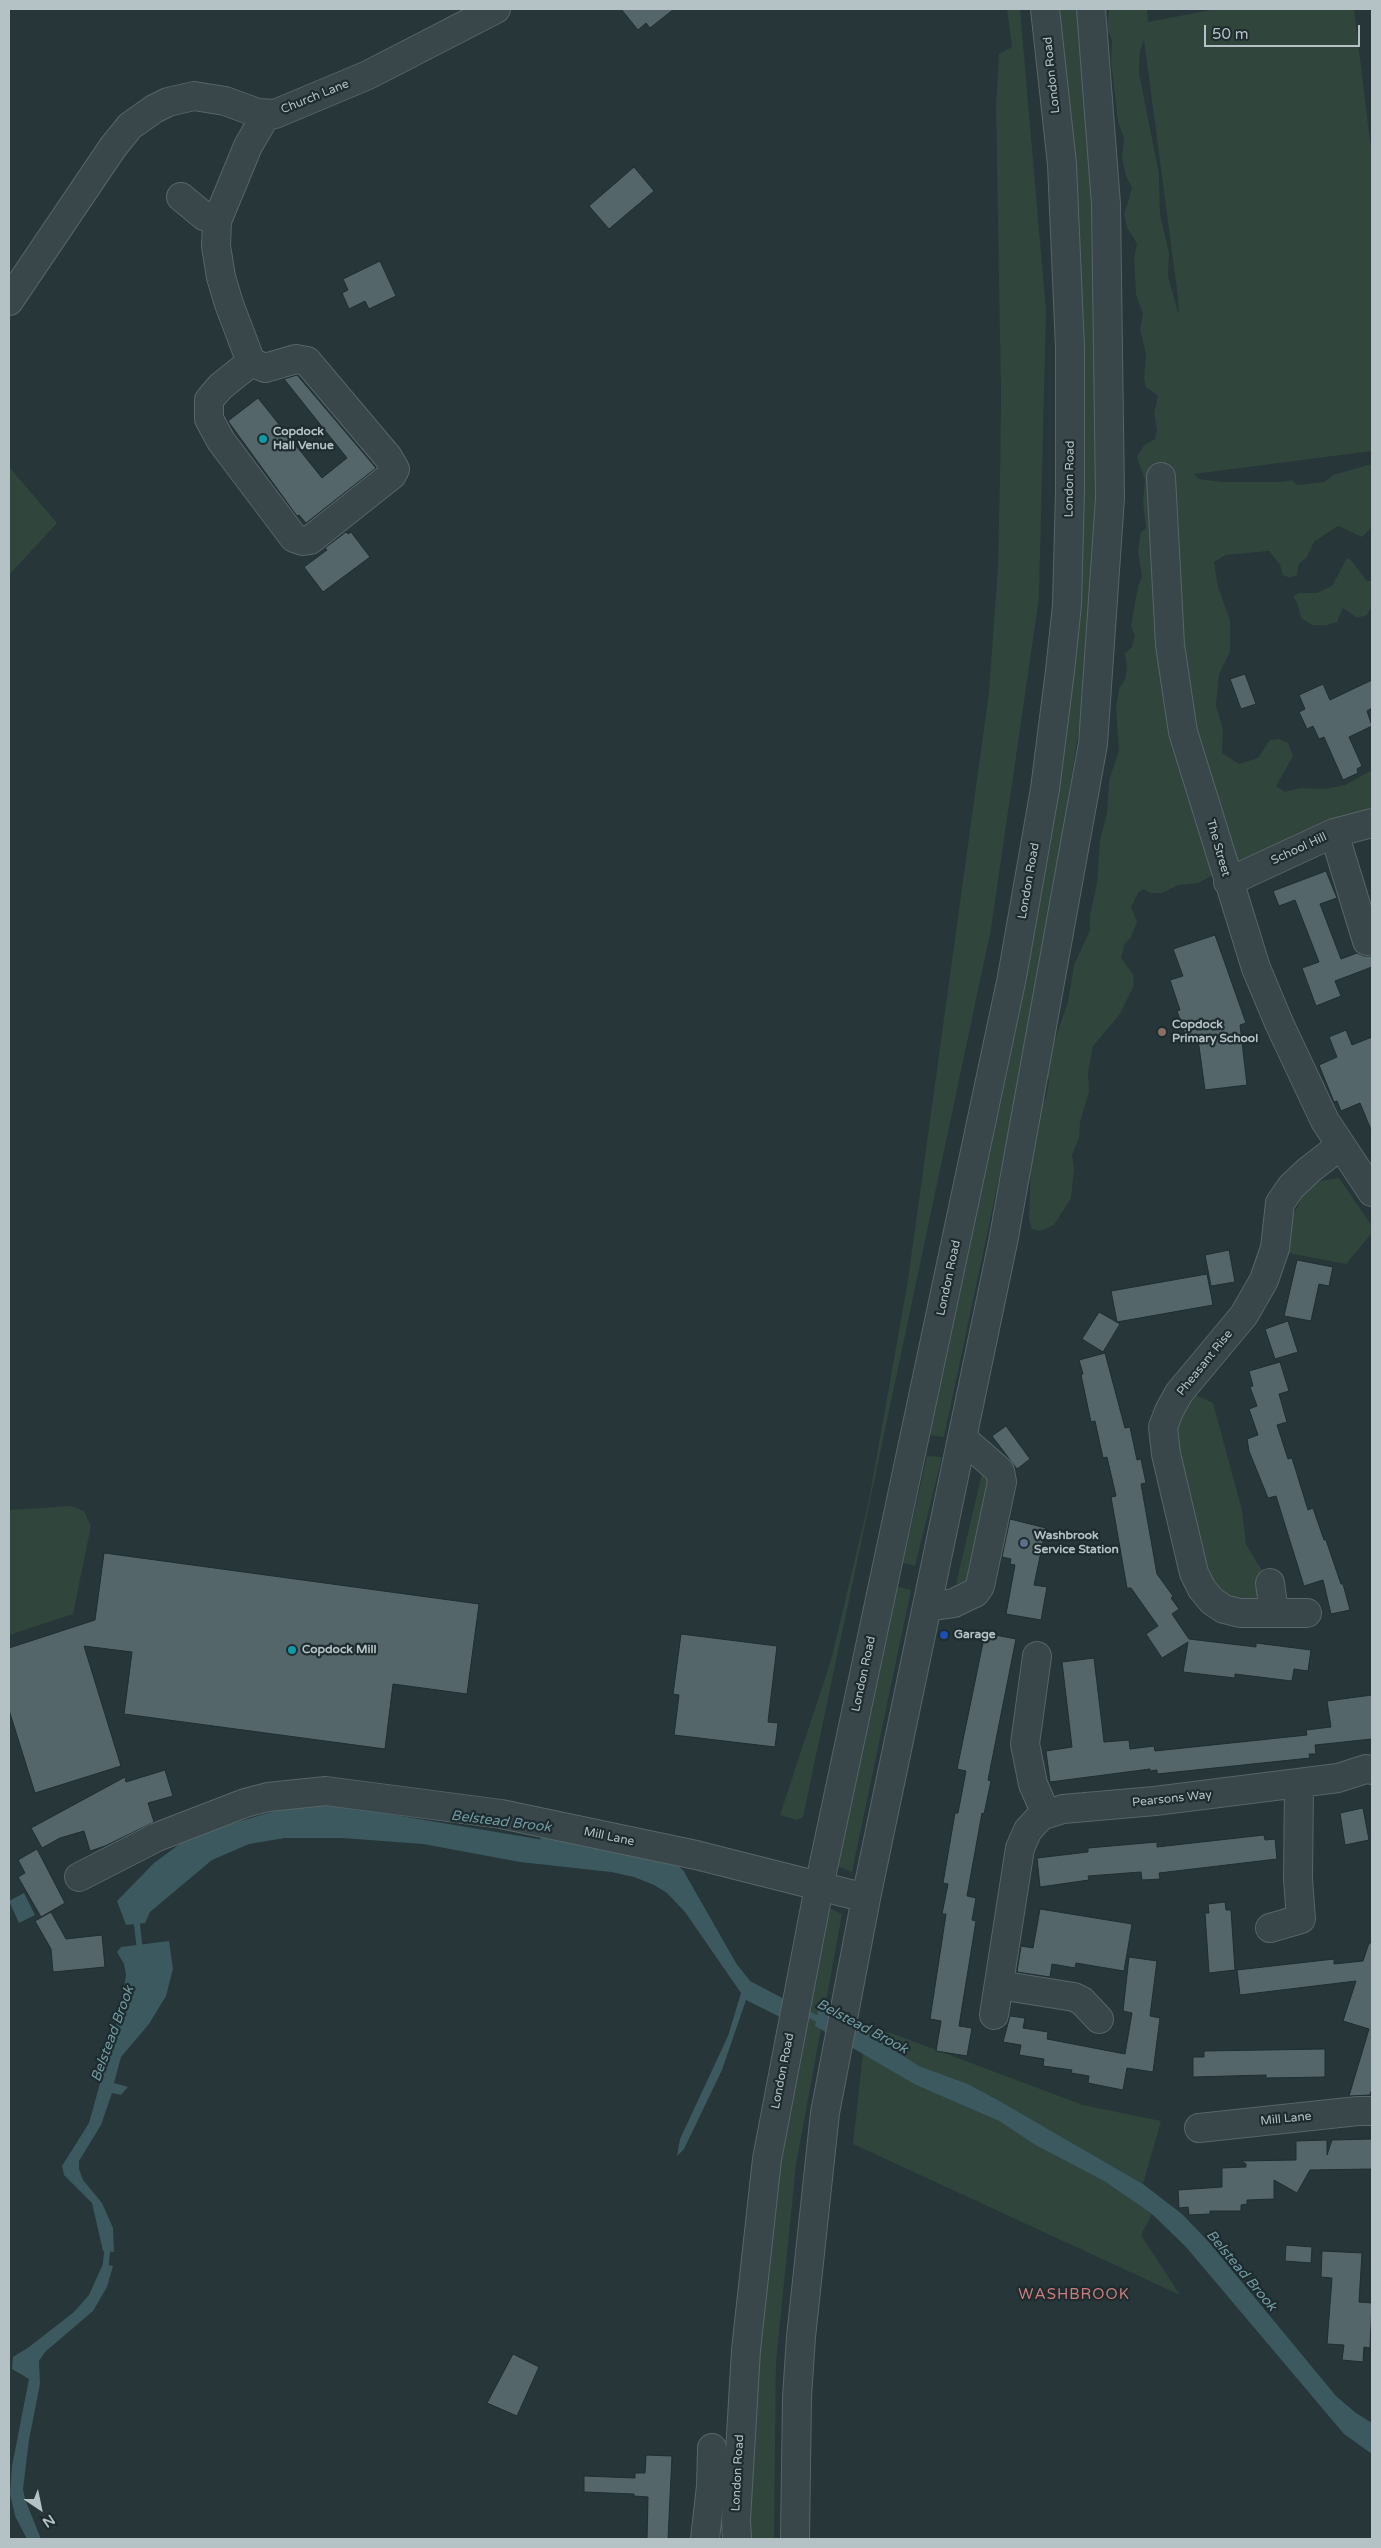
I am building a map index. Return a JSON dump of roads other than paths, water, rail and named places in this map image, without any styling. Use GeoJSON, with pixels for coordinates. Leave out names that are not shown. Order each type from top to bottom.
{"type":"FeatureCollection","features":[{"type":"Feature","properties":{"kind":"street","name":"Church Lane"},"geometry":{"type":"LineString","coordinates":[[9,301],[113,147],[141,117],[168,102],[194,96],[225,101],[266,115],[286,110],[368,75],[496,9]]}},
{"type":"Feature","properties":{"kind":"street","name":"London Road"},"geometry":{"type":"LineString","coordinates":[[737,2539],[736,2520],[746,2350],[767,2159],[819,1887],[1012,977],[1045,789],[1060,671],[1068,586],[1070,348],[1062,164],[1045,9]]}},
{"type":"Feature","properties":{"kind":"street"},"geometry":{"type":"LineString","coordinates":[[794,2539],[797,2397],[801,2338],[825,2113],[866,1898],[1003,1242],[1093,744],[1110,498],[1106,204],[1091,9]]}},
{"type":"Feature","properties":{"kind":"street"},"geometry":{"type":"LineString","coordinates":[[251,362],[220,387],[209,400],[208,419],[221,441],[294,538],[303,541],[310,540],[392,476],[395,469],[388,457],[307,361],[296,359],[265,368],[251,362],[229,304],[223,260],[216,246],[218,221],[248,146],[266,115]]}},
{"type":"Feature","properties":{"kind":"street"},"geometry":{"type":"LineString","coordinates":[[181,197],[204,216],[218,221]]}},
{"type":"Feature","properties":{"kind":"street","name":"The Street"},"geometry":{"type":"LineString","coordinates":[[1161,477],[1170,645],[1183,732],[1256,968],[1312,1096],[1340,1146],[1372,1192]]}},
{"type":"Feature","properties":{"kind":"street","name":"School Hill"},"geometry":{"type":"LineString","coordinates":[[1228,882],[1334,833],[1372,823]]}},
{"type":"Feature","properties":{"kind":"street"},"geometry":{"type":"LineString","coordinates":[[1334,833],[1366,940]]}},
{"type":"Feature","properties":{"kind":"street","name":"Pheasant Rise"},"geometry":{"type":"LineString","coordinates":[[1307,1613],[1240,1612],[1224,1609],[1212,1601],[1202,1590],[1194,1573],[1166,1454],[1163,1426],[1179,1393],[1244,1315],[1264,1280],[1274,1248],[1280,1203],[1291,1187],[1308,1170],[1340,1146]]}},
{"type":"Feature","properties":{"kind":"street"},"geometry":{"type":"LineString","coordinates":[[927,1607],[966,1598],[975,1593],[980,1586],[1002,1482],[1000,1470],[962,1438]]}},
{"type":"Feature","properties":{"kind":"street"},"geometry":{"type":"LineString","coordinates":[[1270,1583],[1274,1613]]}},
{"type":"Feature","properties":{"kind":"street"},"geometry":{"type":"LineString","coordinates":[[1037,1656],[1025,1744],[1031,1777],[1046,1814]]}},
{"type":"Feature","properties":{"kind":"street","name":"Pearsons Way"},"geometry":{"type":"LineString","coordinates":[[994,2015],[1020,1848],[1028,1830],[1046,1814],[1062,1809],[1195,1806],[1298,1783],[1338,1778],[1366,1769],[1372,1770]]}},
{"type":"Feature","properties":{"kind":"street"},"geometry":{"type":"LineString","coordinates":[[1270,1928],[1301,1919],[1298,1879],[1298,1783]]}},
{"type":"Feature","properties":{"kind":"street","name":"Mill Lane"},"geometry":{"type":"LineString","coordinates":[[79,1878],[157,1837],[245,1803],[268,1798],[326,1791],[501,1814],[696,1855],[866,1898]]}},
{"type":"Feature","properties":{"kind":"street"},"geometry":{"type":"LineString","coordinates":[[999,1985],[1076,1988],[1085,2003],[1099,2019]]}},
{"type":"Feature","properties":{"kind":"street","name":"Mill Lane"},"geometry":{"type":"LineString","coordinates":[[1199,2128],[1372,2111]]}},
{"type":"Feature","properties":{"kind":"street"},"geometry":{"type":"LineString","coordinates":[[705,2539],[711,2486],[712,2448]]}},
{"type":"Feature","properties":{"kind":"water"},"geometry":{"type":"Polygon","coordinates":[[[305,1805],[347,1807],[592,1848],[648,1850],[670,1859],[683,1870],[736,1963],[750,1981],[805,2010],[802,2028],[746,2000],[722,2070],[684,2149],[677,2156],[680,2139],[728,2036],[741,1993],[685,1912],[667,1893],[654,1885],[634,1877],[611,1872],[520,1862],[423,1844],[342,1838],[285,1838],[249,1844],[212,1860],[150,1912],[145,1923],[126,1925],[117,1901],[154,1863],[181,1843],[227,1825],[285,1808],[305,1805]]]}},
{"type":"Feature","properties":{"kind":"water"},"geometry":{"type":"Polygon","coordinates":[[[24,1893],[35,1915],[19,1923],[9,1901],[24,1893]]]}},
{"type":"Feature","properties":{"kind":"water"},"geometry":{"type":"Polygon","coordinates":[[[169,1941],[173,1969],[166,1996],[149,2024],[121,2057],[114,2083],[128,2087],[121,2095],[112,2093],[101,2125],[79,2161],[79,2169],[83,2180],[102,2203],[113,2228],[114,2252],[103,2251],[92,2203],[64,2175],[62,2166],[89,2123],[121,2008],[126,1975],[124,1964],[117,1952],[121,1947],[169,1941]]]}},
{"type":"Feature","properties":{"kind":"water"},"geometry":{"type":"Polygon","coordinates":[[[819,2008],[862,2029],[919,2066],[968,2084],[996,2099],[1143,2184],[1182,2214],[1208,2241],[1336,2396],[1356,2413],[1372,2423],[1372,2454],[1344,2434],[1186,2247],[1152,2214],[1104,2181],[1037,2146],[999,2121],[916,2085],[815,2026],[819,2008]]]}},
{"type":"Feature","properties":{"kind":"water"},"geometry":{"type":"Polygon","coordinates":[[[103,2264],[113,2266],[107,2287],[93,2311],[45,2352],[39,2361],[40,2384],[29,2440],[23,2489],[25,2499],[41,2539],[27,2539],[15,2516],[10,2494],[12,2466],[29,2379],[12,2369],[13,2357],[74,2312],[89,2295],[103,2264]]]}},
{"type":"Feature","properties":{"kind":"waterway","name":"Belstead Brook"},"geometry":{"type":"LineString","coordinates":[[543,1840],[590,1846]]}},
{"type":"Feature","properties":{"kind":"waterway","name":"Belstead Brook"},"geometry":{"type":"LineString","coordinates":[[136,1916],[140,1951]]}},
{"type":"Feature","properties":{"kind":"waterway","name":"Belstead Brook"},"geometry":{"type":"LineString","coordinates":[[801,2010],[823,2022]]}},
{"type":"Feature","properties":{"kind":"waterway","name":"Belstead Brook"},"geometry":{"type":"LineString","coordinates":[[105,2271],[108,2244]]}},
{"type":"Feature","properties":{"kind":"place","name":"Copdock Hall Venue"},"geometry":{"type":"Point","coordinates":[263,439]}},
{"type":"Feature","properties":{"kind":"place","name":"Copdock Primary School"},"geometry":{"type":"Point","coordinates":[1162,1032]}},
{"type":"Feature","properties":{"kind":"place","name":"Washbrook Service Station"},"geometry":{"type":"Point","coordinates":[1024,1543]}},
{"type":"Feature","properties":{"kind":"place","name":"Garage"},"geometry":{"type":"Point","coordinates":[944,1635]}},
{"type":"Feature","properties":{"kind":"place","name":"Copdock Mill"},"geometry":{"type":"Point","coordinates":[292,1650]}},
{"type":"Feature","properties":{"kind":"district","name":"WASHBROOK"},"geometry":{"type":"Point","coordinates":[1074,2295]}}]}
